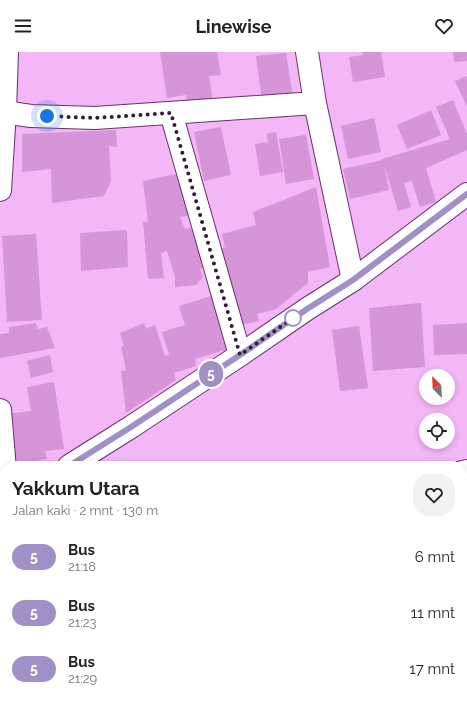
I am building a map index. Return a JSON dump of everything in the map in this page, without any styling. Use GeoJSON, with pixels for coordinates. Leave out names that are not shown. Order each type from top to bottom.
{"type":"FeatureCollection","features":[{"type":"Feature","properties":{"kind":"street"},"geometry":{"type":"LineString","coordinates":[[0,190],[3,105],[7,52]]}},
{"type":"Feature","properties":{"kind":"street"},"geometry":{"type":"LineString","coordinates":[[307,52],[314,103],[353,280]]}},
{"type":"Feature","properties":{"kind":"street"},"geometry":{"type":"LineString","coordinates":[[3,105],[17,114],[31,116],[95,118],[314,103]]}},
{"type":"Feature","properties":{"kind":"street"},"geometry":{"type":"LineString","coordinates":[[171,113],[240,355]]}},
{"type":"Feature","properties":{"kind":"street"},"geometry":{"type":"LineString","coordinates":[[77,461],[131,427],[307,309],[353,280],[467,194]]}},
{"type":"Feature","properties":{"kind":"street"},"geometry":{"type":"LineString","coordinates":[[0,410],[4,461]]}},
{"type":"Feature","properties":{"kind":"building"},"geometry":{"type":"Polygon","coordinates":[[[160,52],[217,52],[221,75],[209,76],[213,102],[188,106],[186,95],[167,98],[160,52]]]}},
{"type":"Feature","properties":{"kind":"building"},"geometry":{"type":"Polygon","coordinates":[[[362,52],[381,52],[385,77],[353,82],[349,57],[363,55],[362,52]]]}},
{"type":"Feature","properties":{"kind":"building"},"geometry":{"type":"Polygon","coordinates":[[[453,52],[467,52],[467,61],[454,62],[453,52]]]}},
{"type":"Feature","properties":{"kind":"building"},"geometry":{"type":"Polygon","coordinates":[[[286,53],[293,97],[262,101],[256,56],[286,53]]]}},
{"type":"Feature","properties":{"kind":"building"},"geometry":{"type":"Polygon","coordinates":[[[467,76],[467,107],[455,81],[467,76]]]}},
{"type":"Feature","properties":{"kind":"building"},"geometry":{"type":"Polygon","coordinates":[[[453,100],[467,134],[467,150],[426,168],[436,202],[420,207],[412,181],[404,183],[411,207],[398,211],[384,164],[389,190],[350,199],[343,169],[383,160],[382,159],[450,139],[436,107],[453,100]]]}},
{"type":"Feature","properties":{"kind":"building"},"geometry":{"type":"Polygon","coordinates":[[[431,110],[441,135],[407,149],[397,125],[431,110]]]}},
{"type":"Feature","properties":{"kind":"building"},"geometry":{"type":"Polygon","coordinates":[[[374,118],[381,152],[348,159],[341,126],[374,118]]]}},
{"type":"Feature","properties":{"kind":"building"},"geometry":{"type":"Polygon","coordinates":[[[221,127],[231,175],[204,181],[194,132],[221,127]]]}},
{"type":"Feature","properties":{"kind":"building"},"geometry":{"type":"Polygon","coordinates":[[[116,130],[117,147],[109,146],[111,181],[104,196],[52,203],[51,169],[22,172],[22,134],[116,130]]]}},
{"type":"Feature","properties":{"kind":"building"},"geometry":{"type":"Polygon","coordinates":[[[276,132],[283,172],[260,176],[255,144],[268,142],[267,134],[276,132]]]}},
{"type":"Feature","properties":{"kind":"building"},"geometry":{"type":"Polygon","coordinates":[[[306,135],[314,179],[286,184],[279,139],[306,135]]]}},
{"type":"Feature","properties":{"kind":"building"},"geometry":{"type":"Polygon","coordinates":[[[181,173],[196,215],[180,217],[185,229],[198,226],[209,266],[200,269],[203,277],[196,285],[175,287],[175,277],[167,251],[161,253],[164,278],[148,279],[143,222],[148,222],[143,181],[181,173]]]}},
{"type":"Feature","properties":{"kind":"building"},"geometry":{"type":"Polygon","coordinates":[[[316,187],[330,267],[308,272],[308,283],[276,309],[257,314],[259,321],[235,326],[215,253],[225,247],[222,234],[256,225],[253,212],[316,187]]]}},
{"type":"Feature","properties":{"kind":"building"},"geometry":{"type":"Polygon","coordinates":[[[127,230],[128,267],[81,271],[80,233],[127,230]]]}},
{"type":"Feature","properties":{"kind":"building"},"geometry":{"type":"Polygon","coordinates":[[[36,234],[42,320],[7,322],[2,236],[36,234]]]}},
{"type":"Feature","properties":{"kind":"building"},"geometry":{"type":"Polygon","coordinates":[[[218,294],[235,347],[195,359],[196,366],[174,373],[176,380],[126,413],[121,371],[126,370],[121,347],[124,346],[120,333],[144,323],[146,329],[155,325],[165,356],[169,355],[162,332],[185,325],[179,306],[218,294]]]}},
{"type":"Feature","properties":{"kind":"building"},"geometry":{"type":"Polygon","coordinates":[[[421,303],[425,367],[373,371],[369,308],[421,303]]]}},
{"type":"Feature","properties":{"kind":"building"},"geometry":{"type":"Polygon","coordinates":[[[36,323],[38,329],[47,327],[55,348],[0,358],[0,334],[9,333],[9,327],[36,323]]]}},
{"type":"Feature","properties":{"kind":"building"},"geometry":{"type":"Polygon","coordinates":[[[467,323],[467,354],[434,355],[433,325],[467,323]]]}},
{"type":"Feature","properties":{"kind":"building"},"geometry":{"type":"Polygon","coordinates":[[[359,326],[368,388],[340,391],[332,330],[359,326]]]}},
{"type":"Feature","properties":{"kind":"building"},"geometry":{"type":"Polygon","coordinates":[[[50,355],[53,372],[31,378],[27,361],[50,355]]]}},
{"type":"Feature","properties":{"kind":"building"},"geometry":{"type":"Polygon","coordinates":[[[54,382],[64,449],[45,451],[47,459],[34,461],[15,461],[7,414],[31,411],[27,387],[54,382]]]}},
{"type":"Feature","properties":{"kind":"bus line","name":"5"},"geometry":{"type":"LineString","coordinates":[[77,461],[131,427],[307,309],[353,280],[467,194]]}},
{"type":"Feature","properties":{"kind":"route"},"geometry":{"type":"LineString","coordinates":[[47,116],[95,118],[171,113],[240,355],[296,316],[293,318]]}}]}
